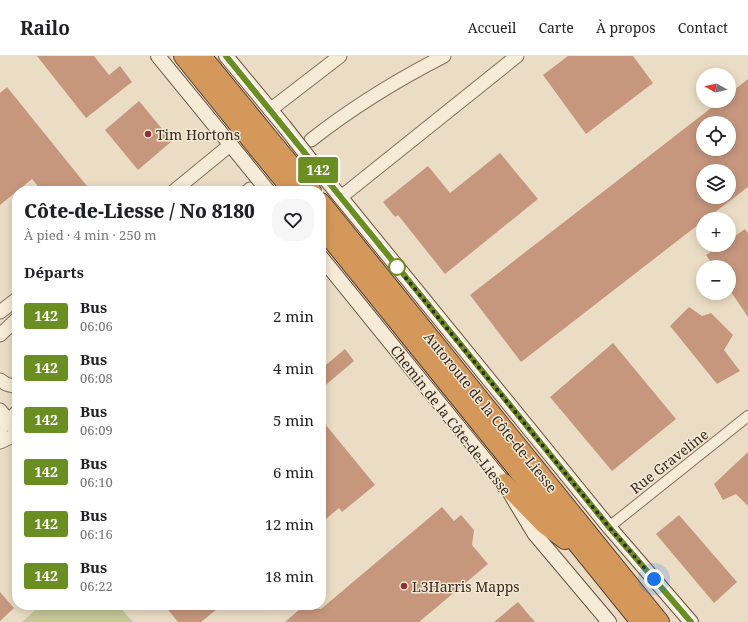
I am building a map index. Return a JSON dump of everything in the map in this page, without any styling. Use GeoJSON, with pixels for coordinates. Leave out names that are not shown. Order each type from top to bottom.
{"type":"FeatureCollection","features":[{"type":"Feature","properties":{"kind":"highway"},"geometry":{"type":"LineString","coordinates":[[183,56],[263,143],[298,186]]}},
{"type":"Feature","properties":{"kind":"highway"},"geometry":{"type":"LineString","coordinates":[[202,56],[263,143]]}},
{"type":"Feature","properties":{"kind":"highway","name":"Autoroute de la Côte-de-Liesse"},"geometry":{"type":"LineString","coordinates":[[326,208],[660,622]]}},
{"type":"Feature","properties":{"kind":"highway","name":"Autoroute de la Côte-de-Liesse"},"geometry":{"type":"LineString","coordinates":[[326,233],[640,622]]}},
{"type":"Feature","properties":{"kind":"highway"},"geometry":{"type":"LineString","coordinates":[[504,483],[544,524],[588,558]]}},
{"type":"Feature","properties":{"kind":"highway"},"geometry":{"type":"LineString","coordinates":[[644,602],[667,622]]}},
{"type":"Feature","properties":{"kind":"main road"},"geometry":{"type":"LineString","coordinates":[[158,56],[264,186]]}},
{"type":"Feature","properties":{"kind":"main road"},"geometry":{"type":"LineString","coordinates":[[226,56],[609,527],[691,622]]}},
{"type":"Feature","properties":{"kind":"main road","name":"Chemin de la Côte-de-Liesse"},"geometry":{"type":"LineString","coordinates":[[326,263],[504,483],[534,532],[609,622]]}},
{"type":"Feature","properties":{"kind":"street"},"geometry":{"type":"LineString","coordinates":[[270,110],[340,56]]}},
{"type":"Feature","properties":{"kind":"street"},"geometry":{"type":"LineString","coordinates":[[312,140],[370,98],[444,56]]}},
{"type":"Feature","properties":{"kind":"street"},"geometry":{"type":"LineString","coordinates":[[340,197],[517,56]]}},
{"type":"Feature","properties":{"kind":"street"},"geometry":{"type":"LineString","coordinates":[[180,186],[230,145]]}},
{"type":"Feature","properties":{"kind":"street"},"geometry":{"type":"LineString","coordinates":[[0,312],[12,303]]}},
{"type":"Feature","properties":{"kind":"street"},"geometry":{"type":"LineString","coordinates":[[0,335],[12,324]]}},
{"type":"Feature","properties":{"kind":"street"},"geometry":{"type":"LineString","coordinates":[[0,380],[12,386]]}},
{"type":"Feature","properties":{"kind":"street"},"geometry":{"type":"LineString","coordinates":[[0,410],[11,423]]}},
{"type":"Feature","properties":{"kind":"street","name":"Rue Graveline"},"geometry":{"type":"LineString","coordinates":[[609,527],[748,416]]}},
{"type":"Feature","properties":{"kind":"street"},"geometry":{"type":"LineString","coordinates":[[0,442],[12,436]]}},
{"type":"Feature","properties":{"kind":"green space"},"geometry":{"type":"Polygon","coordinates":[[[35,610],[122,610],[133,622],[22,622],[35,610]]]}},
{"type":"Feature","properties":{"kind":"building"},"geometry":{"type":"Polygon","coordinates":[[[37,56],[94,56],[109,75],[120,66],[132,82],[86,118],[37,56]]]}},
{"type":"Feature","properties":{"kind":"building"},"geometry":{"type":"Polygon","coordinates":[[[568,56],[633,56],[653,83],[586,134],[543,75],[568,56]]]}},
{"type":"Feature","properties":{"kind":"building"},"geometry":{"type":"Polygon","coordinates":[[[748,79],[748,187],[736,196],[736,164],[696,164],[696,204],[726,204],[715,212],[696,212],[696,226],[521,362],[470,295],[696,120],[696,156],[736,156],[736,116],[701,116],[711,108],[736,108],[736,88],[748,79]]]}},
{"type":"Feature","properties":{"kind":"building"},"geometry":{"type":"Polygon","coordinates":[[[7,87],[87,186],[38,186],[32,179],[23,186],[12,186],[12,195],[0,205],[0,93],[7,87]]]}},
{"type":"Feature","properties":{"kind":"building"},"geometry":{"type":"Polygon","coordinates":[[[139,101],[172,141],[138,170],[105,130],[139,101]]]}},
{"type":"Feature","properties":{"kind":"building"},"geometry":{"type":"Polygon","coordinates":[[[500,153],[538,199],[445,274],[398,215],[395,217],[383,202],[428,166],[450,193],[500,153]]]}},
{"type":"Feature","properties":{"kind":"building"},"geometry":{"type":"Polygon","coordinates":[[[745,229],[748,233],[748,317],[736,299],[736,260],[709,260],[706,255],[710,252],[736,252],[736,235],[745,229]]]}},
{"type":"Feature","properties":{"kind":"building"},"geometry":{"type":"Polygon","coordinates":[[[689,307],[702,316],[711,313],[733,335],[724,350],[740,371],[717,384],[670,326],[689,307]]]}},
{"type":"Feature","properties":{"kind":"building"},"geometry":{"type":"Polygon","coordinates":[[[613,343],[676,419],[612,471],[550,397],[613,343]]]}},
{"type":"Feature","properties":{"kind":"building"},"geometry":{"type":"Polygon","coordinates":[[[345,349],[354,361],[326,385],[326,365],[345,349]]]}},
{"type":"Feature","properties":{"kind":"building"},"geometry":{"type":"Polygon","coordinates":[[[326,425],[375,485],[342,512],[339,508],[326,519],[326,425]]]}},
{"type":"Feature","properties":{"kind":"building"},"geometry":{"type":"Polygon","coordinates":[[[748,452],[748,506],[736,494],[723,500],[714,484],[748,452]]]}},
{"type":"Feature","properties":{"kind":"building","name":"L3Harris Mapps"},"geometry":{"type":"Polygon","coordinates":[[[442,507],[454,521],[461,515],[474,530],[472,545],[488,564],[419,622],[285,622],[299,610],[326,610],[326,605],[442,507]]]}},
{"type":"Feature","properties":{"kind":"building"},"geometry":{"type":"Polygon","coordinates":[[[679,515],[737,582],[714,603],[656,534],[679,515]]]}},
{"type":"Feature","properties":{"kind":"building"},"geometry":{"type":"Polygon","coordinates":[[[0,592],[12,606],[12,610],[0,621],[0,592]]]}},
{"type":"Feature","properties":{"kind":"building"},"geometry":{"type":"Polygon","coordinates":[[[518,602],[535,622],[494,622],[518,602]]]}},
{"type":"Feature","properties":{"kind":"building"},"geometry":{"type":"Polygon","coordinates":[[[168,610],[216,610],[201,622],[178,622],[168,610]]]}},
{"type":"Feature","properties":{"kind":"tunnel"},"geometry":{"type":"LineString","coordinates":[[254,186],[310,141]]}},
{"type":"Feature","properties":{"kind":"bus line","name":"142"},"geometry":{"type":"LineString","coordinates":[[226,56],[609,527],[691,622]]}},
{"type":"Feature","properties":{"kind":"place","name":"Tim Hortons"},"geometry":{"type":"Point","coordinates":[148,134]}},
{"type":"Feature","properties":{"kind":"place","name":"L3Harris Mapps"},"geometry":{"type":"Point","coordinates":[404,586]}},
{"type":"Feature","properties":{"kind":"route"},"geometry":{"type":"LineString","coordinates":[[397,267],[609,527],[654,579]]}}]}
